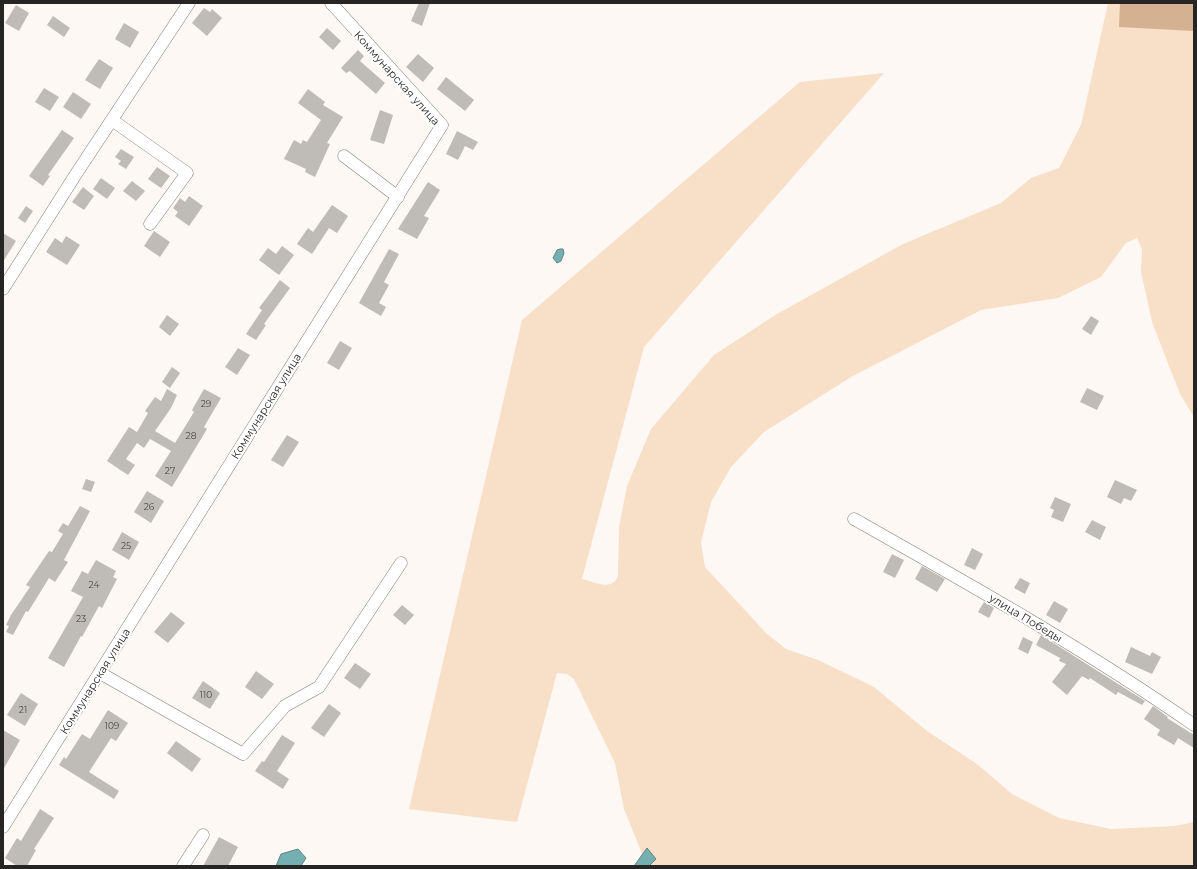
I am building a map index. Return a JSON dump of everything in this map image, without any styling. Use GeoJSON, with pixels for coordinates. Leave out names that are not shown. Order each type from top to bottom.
{"type":"FeatureCollection","features":[{"type":"Feature","properties":{"kind":"street"},"geometry":{"type":"LineString","coordinates":[[3,289],[188,3]]}},
{"type":"Feature","properties":{"kind":"street","name":"Коммунарская улица"},"geometry":{"type":"LineString","coordinates":[[3,827],[442,125],[331,3]]}},
{"type":"Feature","properties":{"kind":"street"},"geometry":{"type":"LineString","coordinates":[[112,120],[187,173],[150,224]]}},
{"type":"Feature","properties":{"kind":"street"},"geometry":{"type":"LineString","coordinates":[[344,156],[398,197]]}},
{"type":"Feature","properties":{"kind":"street","name":"улица Победы"},"geometry":{"type":"LineString","coordinates":[[854,519],[1032,620],[1156,698],[1194,725]]}},
{"type":"Feature","properties":{"kind":"street"},"geometry":{"type":"LineString","coordinates":[[100,673],[243,754],[284,706],[319,687],[401,563]]}},
{"type":"Feature","properties":{"kind":"street"},"geometry":{"type":"LineString","coordinates":[[183,866],[203,835]]}},
{"type":"Feature","properties":{"kind":"shaded area"},"geometry":{"type":"Polygon","coordinates":[[[1108,3],[1194,3],[1194,417],[1180,394],[1152,322],[1141,272],[1142,249],[1137,238],[1126,243],[1101,277],[1058,298],[981,310],[851,377],[764,432],[731,467],[711,502],[701,543],[705,567],[766,633],[786,649],[818,660],[874,687],[927,731],[977,764],[1012,794],[1059,818],[1111,829],[1175,826],[1194,822],[1194,866],[647,866],[624,809],[615,763],[574,679],[567,674],[557,673],[517,822],[409,809],[522,320],[800,82],[884,73],[644,347],[582,579],[598,584],[608,585],[616,580],[618,575],[619,527],[627,486],[651,429],[714,355],[777,314],[903,244],[1001,203],[1031,178],[1059,168],[1081,125],[1108,3]]]}},
{"type":"Feature","properties":{"kind":"shaded area"},"geometry":{"type":"Polygon","coordinates":[[[1120,3],[1194,3],[1194,31],[1119,27],[1120,3]]]}},
{"type":"Feature","properties":{"kind":"water"},"geometry":{"type":"Polygon","coordinates":[[[563,249],[564,253],[561,261],[557,263],[553,258],[557,250],[563,249]]]}},
{"type":"Feature","properties":{"kind":"water"},"geometry":{"type":"Polygon","coordinates":[[[647,848],[656,859],[649,866],[634,866],[647,848]]]}},
{"type":"Feature","properties":{"kind":"water"},"geometry":{"type":"Polygon","coordinates":[[[298,849],[306,858],[301,866],[276,866],[281,854],[298,849]]]}},
{"type":"Feature","properties":{"kind":"building"},"geometry":{"type":"Polygon","coordinates":[[[419,3],[430,3],[422,26],[411,21],[419,3]]]}},
{"type":"Feature","properties":{"kind":"building"},"geometry":{"type":"Polygon","coordinates":[[[16,5],[29,13],[19,31],[5,23],[16,5]]]}},
{"type":"Feature","properties":{"kind":"building"},"geometry":{"type":"Polygon","coordinates":[[[204,8],[210,12],[212,9],[222,18],[207,36],[192,23],[204,8]]]}},
{"type":"Feature","properties":{"kind":"building"},"geometry":{"type":"Polygon","coordinates":[[[53,16],[70,28],[64,37],[47,25],[53,16]]]}},
{"type":"Feature","properties":{"kind":"building"},"geometry":{"type":"Polygon","coordinates":[[[124,23],[139,32],[130,48],[115,39],[124,23]]]}},
{"type":"Feature","properties":{"kind":"building"},"geometry":{"type":"Polygon","coordinates":[[[327,28],[341,41],[333,50],[319,37],[327,28]]]}},
{"type":"Feature","properties":{"kind":"building"},"geometry":{"type":"Polygon","coordinates":[[[358,50],[364,56],[360,61],[385,83],[376,94],[350,71],[346,73],[341,68],[358,50]]]}},
{"type":"Feature","properties":{"kind":"building"},"geometry":{"type":"Polygon","coordinates":[[[418,54],[434,68],[423,82],[406,67],[418,54]]]}},
{"type":"Feature","properties":{"kind":"building"},"geometry":{"type":"Polygon","coordinates":[[[99,59],[113,68],[100,89],[85,80],[99,59]]]}},
{"type":"Feature","properties":{"kind":"building"},"geometry":{"type":"Polygon","coordinates":[[[446,77],[474,100],[465,111],[437,89],[446,77]]]}},
{"type":"Feature","properties":{"kind":"building"},"geometry":{"type":"Polygon","coordinates":[[[44,88],[59,97],[50,111],[35,102],[44,88]]]}},
{"type":"Feature","properties":{"kind":"building"},"geometry":{"type":"Polygon","coordinates":[[[308,89],[325,102],[323,105],[343,117],[327,143],[330,144],[315,177],[305,172],[306,169],[284,159],[294,140],[301,144],[303,140],[307,142],[321,120],[298,103],[308,89]]]}},
{"type":"Feature","properties":{"kind":"building"},"geometry":{"type":"Polygon","coordinates":[[[73,92],[91,104],[81,119],[63,107],[73,92]]]}},
{"type":"Feature","properties":{"kind":"building"},"geometry":{"type":"Polygon","coordinates":[[[380,110],[393,115],[384,144],[370,140],[380,110]]]}},
{"type":"Feature","properties":{"kind":"building"},"geometry":{"type":"Polygon","coordinates":[[[62,130],[74,138],[48,175],[50,176],[43,186],[29,176],[62,130]]]}},
{"type":"Feature","properties":{"kind":"building"},"geometry":{"type":"Polygon","coordinates":[[[457,131],[478,142],[473,150],[465,146],[458,160],[446,154],[457,131]]]}},
{"type":"Feature","properties":{"kind":"building"},"geometry":{"type":"Polygon","coordinates":[[[121,149],[134,157],[126,169],[118,164],[121,161],[115,157],[121,149]]]}},
{"type":"Feature","properties":{"kind":"building"},"geometry":{"type":"Polygon","coordinates":[[[157,167],[170,176],[161,188],[148,179],[157,167]]]}},
{"type":"Feature","properties":{"kind":"building"},"geometry":{"type":"Polygon","coordinates":[[[101,178],[115,188],[107,199],[93,189],[101,178]]]}},
{"type":"Feature","properties":{"kind":"building"},"geometry":{"type":"Polygon","coordinates":[[[132,181],[145,191],[136,201],[123,191],[132,181]]]}},
{"type":"Feature","properties":{"kind":"building"},"geometry":{"type":"Polygon","coordinates":[[[428,182],[440,190],[424,216],[429,218],[417,239],[398,229],[428,182]]]}},
{"type":"Feature","properties":{"kind":"building"},"geometry":{"type":"Polygon","coordinates":[[[83,187],[94,196],[84,210],[72,202],[83,187]]]}},
{"type":"Feature","properties":{"kind":"building"},"geometry":{"type":"Polygon","coordinates":[[[189,196],[203,206],[189,226],[175,216],[178,212],[173,208],[180,198],[185,202],[189,196]]]}},
{"type":"Feature","properties":{"kind":"building"},"geometry":{"type":"Polygon","coordinates":[[[332,205],[348,216],[337,233],[329,228],[312,254],[297,244],[308,228],[313,232],[332,205]]]}},
{"type":"Feature","properties":{"kind":"building"},"geometry":{"type":"Polygon","coordinates":[[[26,206],[33,211],[25,223],[18,218],[26,206]]]}},
{"type":"Feature","properties":{"kind":"building"},"geometry":{"type":"Polygon","coordinates":[[[154,231],[170,242],[160,257],[144,246],[154,231]]]}},
{"type":"Feature","properties":{"kind":"building"},"geometry":{"type":"Polygon","coordinates":[[[3,233],[16,241],[3,262],[3,233]]]}},
{"type":"Feature","properties":{"kind":"building"},"geometry":{"type":"Polygon","coordinates":[[[66,236],[80,245],[67,265],[46,252],[55,238],[62,243],[66,236]]]}},
{"type":"Feature","properties":{"kind":"building"},"geometry":{"type":"Polygon","coordinates":[[[282,246],[294,255],[279,275],[259,260],[268,248],[276,254],[282,246]]]}},
{"type":"Feature","properties":{"kind":"building"},"geometry":{"type":"Polygon","coordinates":[[[389,249],[399,254],[384,282],[389,285],[379,303],[386,307],[381,316],[359,303],[389,249]]]}},
{"type":"Feature","properties":{"kind":"building"},"geometry":{"type":"Polygon","coordinates":[[[280,280],[290,288],[264,324],[266,325],[256,340],[246,334],[262,310],[259,308],[280,280]]]}},
{"type":"Feature","properties":{"kind":"building"},"geometry":{"type":"Polygon","coordinates":[[[167,315],[179,324],[170,336],[159,327],[167,315]]]}},
{"type":"Feature","properties":{"kind":"building"},"geometry":{"type":"Polygon","coordinates":[[[1091,316],[1099,321],[1091,335],[1082,329],[1091,316]]]}},
{"type":"Feature","properties":{"kind":"building"},"geometry":{"type":"Polygon","coordinates":[[[340,341],[352,348],[339,370],[327,363],[340,341]]]}},
{"type":"Feature","properties":{"kind":"building"},"geometry":{"type":"Polygon","coordinates":[[[238,348],[250,355],[237,375],[225,367],[238,348]]]}},
{"type":"Feature","properties":{"kind":"building"},"geometry":{"type":"Polygon","coordinates":[[[172,367],[180,373],[170,388],[162,382],[172,367]]]}},
{"type":"Feature","properties":{"kind":"building"},"geometry":{"type":"Polygon","coordinates":[[[1087,388],[1104,396],[1097,410],[1080,402],[1087,388]]]}},
{"type":"Feature","properties":{"kind":"building"},"geometry":{"type":"Polygon","coordinates":[[[167,389],[177,395],[171,408],[155,431],[175,443],[194,412],[192,410],[204,389],[221,398],[204,427],[207,429],[172,487],[155,476],[171,451],[150,439],[144,448],[137,443],[126,459],[135,465],[128,475],[107,461],[129,427],[137,432],[148,413],[145,411],[155,397],[161,401],[167,389]]]}},
{"type":"Feature","properties":{"kind":"building"},"geometry":{"type":"Polygon","coordinates":[[[287,435],[299,442],[283,467],[271,460],[287,435]]]}},
{"type":"Feature","properties":{"kind":"building"},"geometry":{"type":"Polygon","coordinates":[[[86,479],[95,482],[91,492],[82,489],[86,479]]]}},
{"type":"Feature","properties":{"kind":"building"},"geometry":{"type":"Polygon","coordinates":[[[1115,480],[1137,490],[1131,501],[1124,498],[1121,504],[1107,497],[1115,480]]]}},
{"type":"Feature","properties":{"kind":"building"},"geometry":{"type":"Polygon","coordinates":[[[147,491],[164,501],[151,523],[134,512],[147,491]]]}},
{"type":"Feature","properties":{"kind":"building"},"geometry":{"type":"Polygon","coordinates":[[[1055,497],[1071,504],[1063,522],[1051,517],[1054,510],[1050,508],[1055,497]]]}},
{"type":"Feature","properties":{"kind":"building"},"geometry":{"type":"Polygon","coordinates":[[[80,506],[90,511],[64,560],[68,562],[55,582],[49,578],[28,612],[26,611],[13,635],[6,632],[9,626],[6,625],[11,615],[30,587],[26,585],[49,551],[52,552],[63,534],[58,531],[63,523],[68,526],[80,506]]]}},
{"type":"Feature","properties":{"kind":"building"},"geometry":{"type":"Polygon","coordinates":[[[1092,520],[1106,527],[1100,540],[1085,532],[1092,520]]]}},
{"type":"Feature","properties":{"kind":"building"},"geometry":{"type":"Polygon","coordinates":[[[122,532],[139,542],[129,560],[112,550],[122,532]]]}},
{"type":"Feature","properties":{"kind":"building"},"geometry":{"type":"Polygon","coordinates":[[[972,548],[983,554],[975,570],[964,565],[972,548]]]}},
{"type":"Feature","properties":{"kind":"building"},"geometry":{"type":"Polygon","coordinates":[[[892,554],[904,560],[895,578],[883,572],[892,554]]]}},
{"type":"Feature","properties":{"kind":"building"},"geometry":{"type":"Polygon","coordinates":[[[96,560],[116,571],[113,577],[117,579],[102,608],[99,606],[64,667],[48,658],[83,597],[71,591],[82,571],[88,574],[96,560]]]}},
{"type":"Feature","properties":{"kind":"building"},"geometry":{"type":"Polygon","coordinates":[[[922,566],[945,579],[937,592],[915,579],[922,566]]]}},
{"type":"Feature","properties":{"kind":"building"},"geometry":{"type":"Polygon","coordinates":[[[1020,578],[1030,583],[1025,594],[1014,588],[1020,578]]]}},
{"type":"Feature","properties":{"kind":"building"},"geometry":{"type":"Polygon","coordinates":[[[1054,601],[1068,609],[1060,623],[1046,615],[1054,601]]]}},
{"type":"Feature","properties":{"kind":"building"},"geometry":{"type":"Polygon","coordinates":[[[984,602],[994,608],[989,618],[978,612],[984,602]]]}},
{"type":"Feature","properties":{"kind":"building"},"geometry":{"type":"Polygon","coordinates":[[[402,605],[414,615],[405,625],[393,615],[402,605]]]}},
{"type":"Feature","properties":{"kind":"building"},"geometry":{"type":"Polygon","coordinates":[[[171,612],[185,623],[168,643],[154,632],[171,612]]]}},
{"type":"Feature","properties":{"kind":"building"},"geometry":{"type":"Polygon","coordinates":[[[1041,635],[1145,701],[1142,705],[1118,692],[1116,695],[1090,678],[1089,680],[1082,676],[1067,695],[1052,682],[1066,664],[1059,661],[1060,658],[1036,645],[1041,635]]]}},
{"type":"Feature","properties":{"kind":"building"},"geometry":{"type":"Polygon","coordinates":[[[1023,637],[1033,642],[1028,654],[1018,649],[1023,637]]]}},
{"type":"Feature","properties":{"kind":"building"},"geometry":{"type":"Polygon","coordinates":[[[1131,647],[1150,656],[1152,652],[1161,657],[1152,674],[1125,662],[1131,647]]]}},
{"type":"Feature","properties":{"kind":"building"},"geometry":{"type":"Polygon","coordinates":[[[355,663],[371,674],[360,689],[344,678],[355,663]]]}},
{"type":"Feature","properties":{"kind":"building"},"geometry":{"type":"Polygon","coordinates":[[[256,671],[274,684],[262,699],[245,687],[256,671]]]}},
{"type":"Feature","properties":{"kind":"building"},"geometry":{"type":"Polygon","coordinates":[[[203,681],[220,693],[210,709],[192,698],[203,681]]]}},
{"type":"Feature","properties":{"kind":"building"},"geometry":{"type":"Polygon","coordinates":[[[21,693],[38,704],[25,726],[7,715],[21,693]]]}},
{"type":"Feature","properties":{"kind":"building"},"geometry":{"type":"Polygon","coordinates":[[[329,704],[341,713],[324,737],[311,728],[329,704]]]}},
{"type":"Feature","properties":{"kind":"building"},"geometry":{"type":"Polygon","coordinates":[[[1153,706],[1168,717],[1167,718],[1194,735],[1194,748],[1178,738],[1174,745],[1157,735],[1160,730],[1144,719],[1153,706]]]}},
{"type":"Feature","properties":{"kind":"building"},"geometry":{"type":"Polygon","coordinates":[[[108,710],[128,723],[116,741],[111,738],[89,772],[119,791],[114,799],[59,765],[64,757],[66,759],[82,734],[90,739],[108,710]]]}},
{"type":"Feature","properties":{"kind":"building"},"geometry":{"type":"Polygon","coordinates":[[[3,730],[20,740],[3,770],[3,730]]]}},
{"type":"Feature","properties":{"kind":"building"},"geometry":{"type":"Polygon","coordinates":[[[282,735],[295,743],[277,771],[289,779],[283,789],[255,771],[262,761],[264,762],[282,735]]]}},
{"type":"Feature","properties":{"kind":"building"},"geometry":{"type":"Polygon","coordinates":[[[176,741],[201,759],[192,772],[167,753],[176,741]]]}},
{"type":"Feature","properties":{"kind":"building"},"geometry":{"type":"Polygon","coordinates":[[[40,809],[54,818],[34,849],[36,850],[27,866],[17,866],[5,858],[17,838],[21,841],[40,809]]]}},
{"type":"Feature","properties":{"kind":"building"},"geometry":{"type":"Polygon","coordinates":[[[219,837],[238,847],[228,866],[203,866],[219,837]]]}}]}
